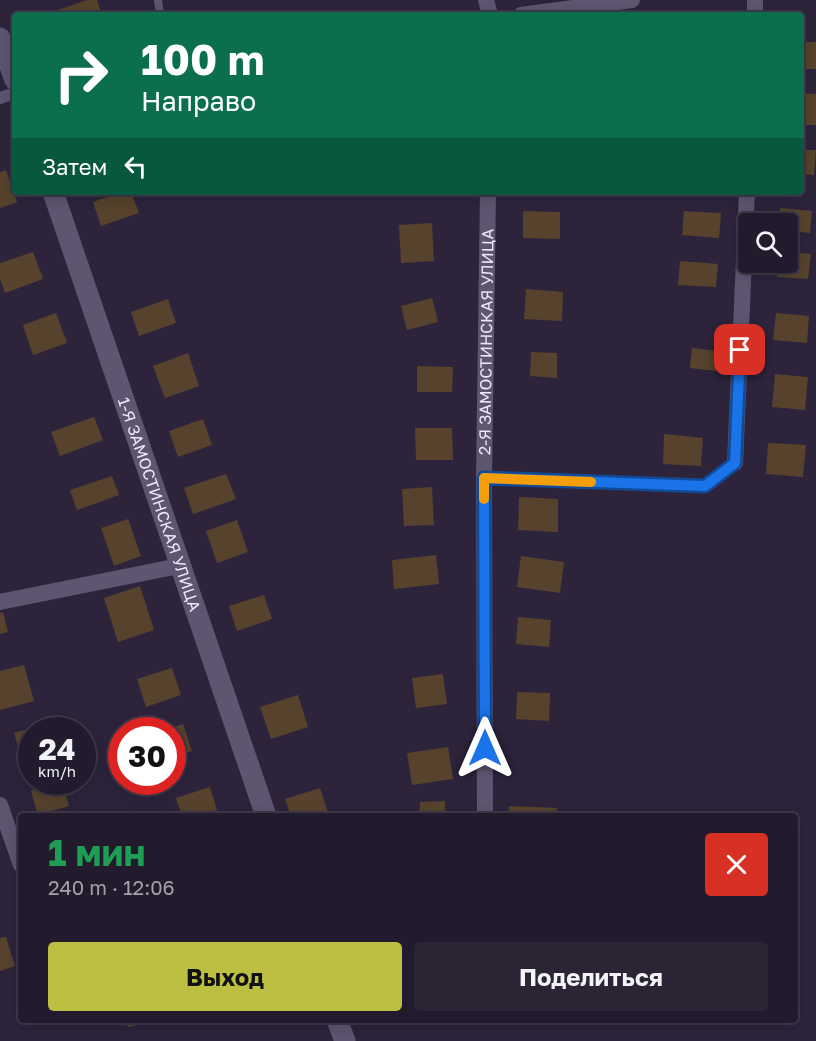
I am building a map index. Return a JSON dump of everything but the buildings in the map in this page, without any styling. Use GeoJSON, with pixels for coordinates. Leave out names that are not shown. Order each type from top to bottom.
{"type":"FeatureCollection","features":[{"type":"Feature","properties":{"kind":"street"},"geometry":{"type":"LineString","coordinates":[[543,12],[632,0]]}},
{"type":"Feature","properties":{"kind":"street"},"geometry":{"type":"LineString","coordinates":[[0,38],[12,72]]}},
{"type":"Feature","properties":{"kind":"street","name":"1-Я ЗАМОСТИНСКАЯ УЛИЦА"},"geometry":{"type":"LineString","coordinates":[[54,195],[265,813]]}},
{"type":"Feature","properties":{"kind":"street","name":"2-Я ЗАМОСТИНСКАЯ УЛИЦА"},"geometry":{"type":"LineString","coordinates":[[486,813],[484,478],[488,195]]}},
{"type":"Feature","properties":{"kind":"street"},"geometry":{"type":"LineString","coordinates":[[735,463],[747,195]]}},
{"type":"Feature","properties":{"kind":"street"},"geometry":{"type":"LineString","coordinates":[[0,602],[179,566]]}},
{"type":"Feature","properties":{"kind":"street"},"geometry":{"type":"LineString","coordinates":[[0,805],[18,856]]}},
{"type":"Feature","properties":{"kind":"street"},"geometry":{"type":"LineString","coordinates":[[338,1023],[345,1041]]}},
{"type":"Feature","properties":{"kind":"lane"},"geometry":{"type":"LineString","coordinates":[[484,478],[705,486],[735,463]]}},
{"type":"Feature","properties":{"kind":"slow traffic"},"geometry":{"type":"LineString","coordinates":[[484,499],[484,478],[591,482]]}},
{"type":"Feature","properties":{"kind":"route"},"geometry":{"type":"LineString","coordinates":[[485,748],[484,478],[705,486],[735,463],[740,350]]}}]}
